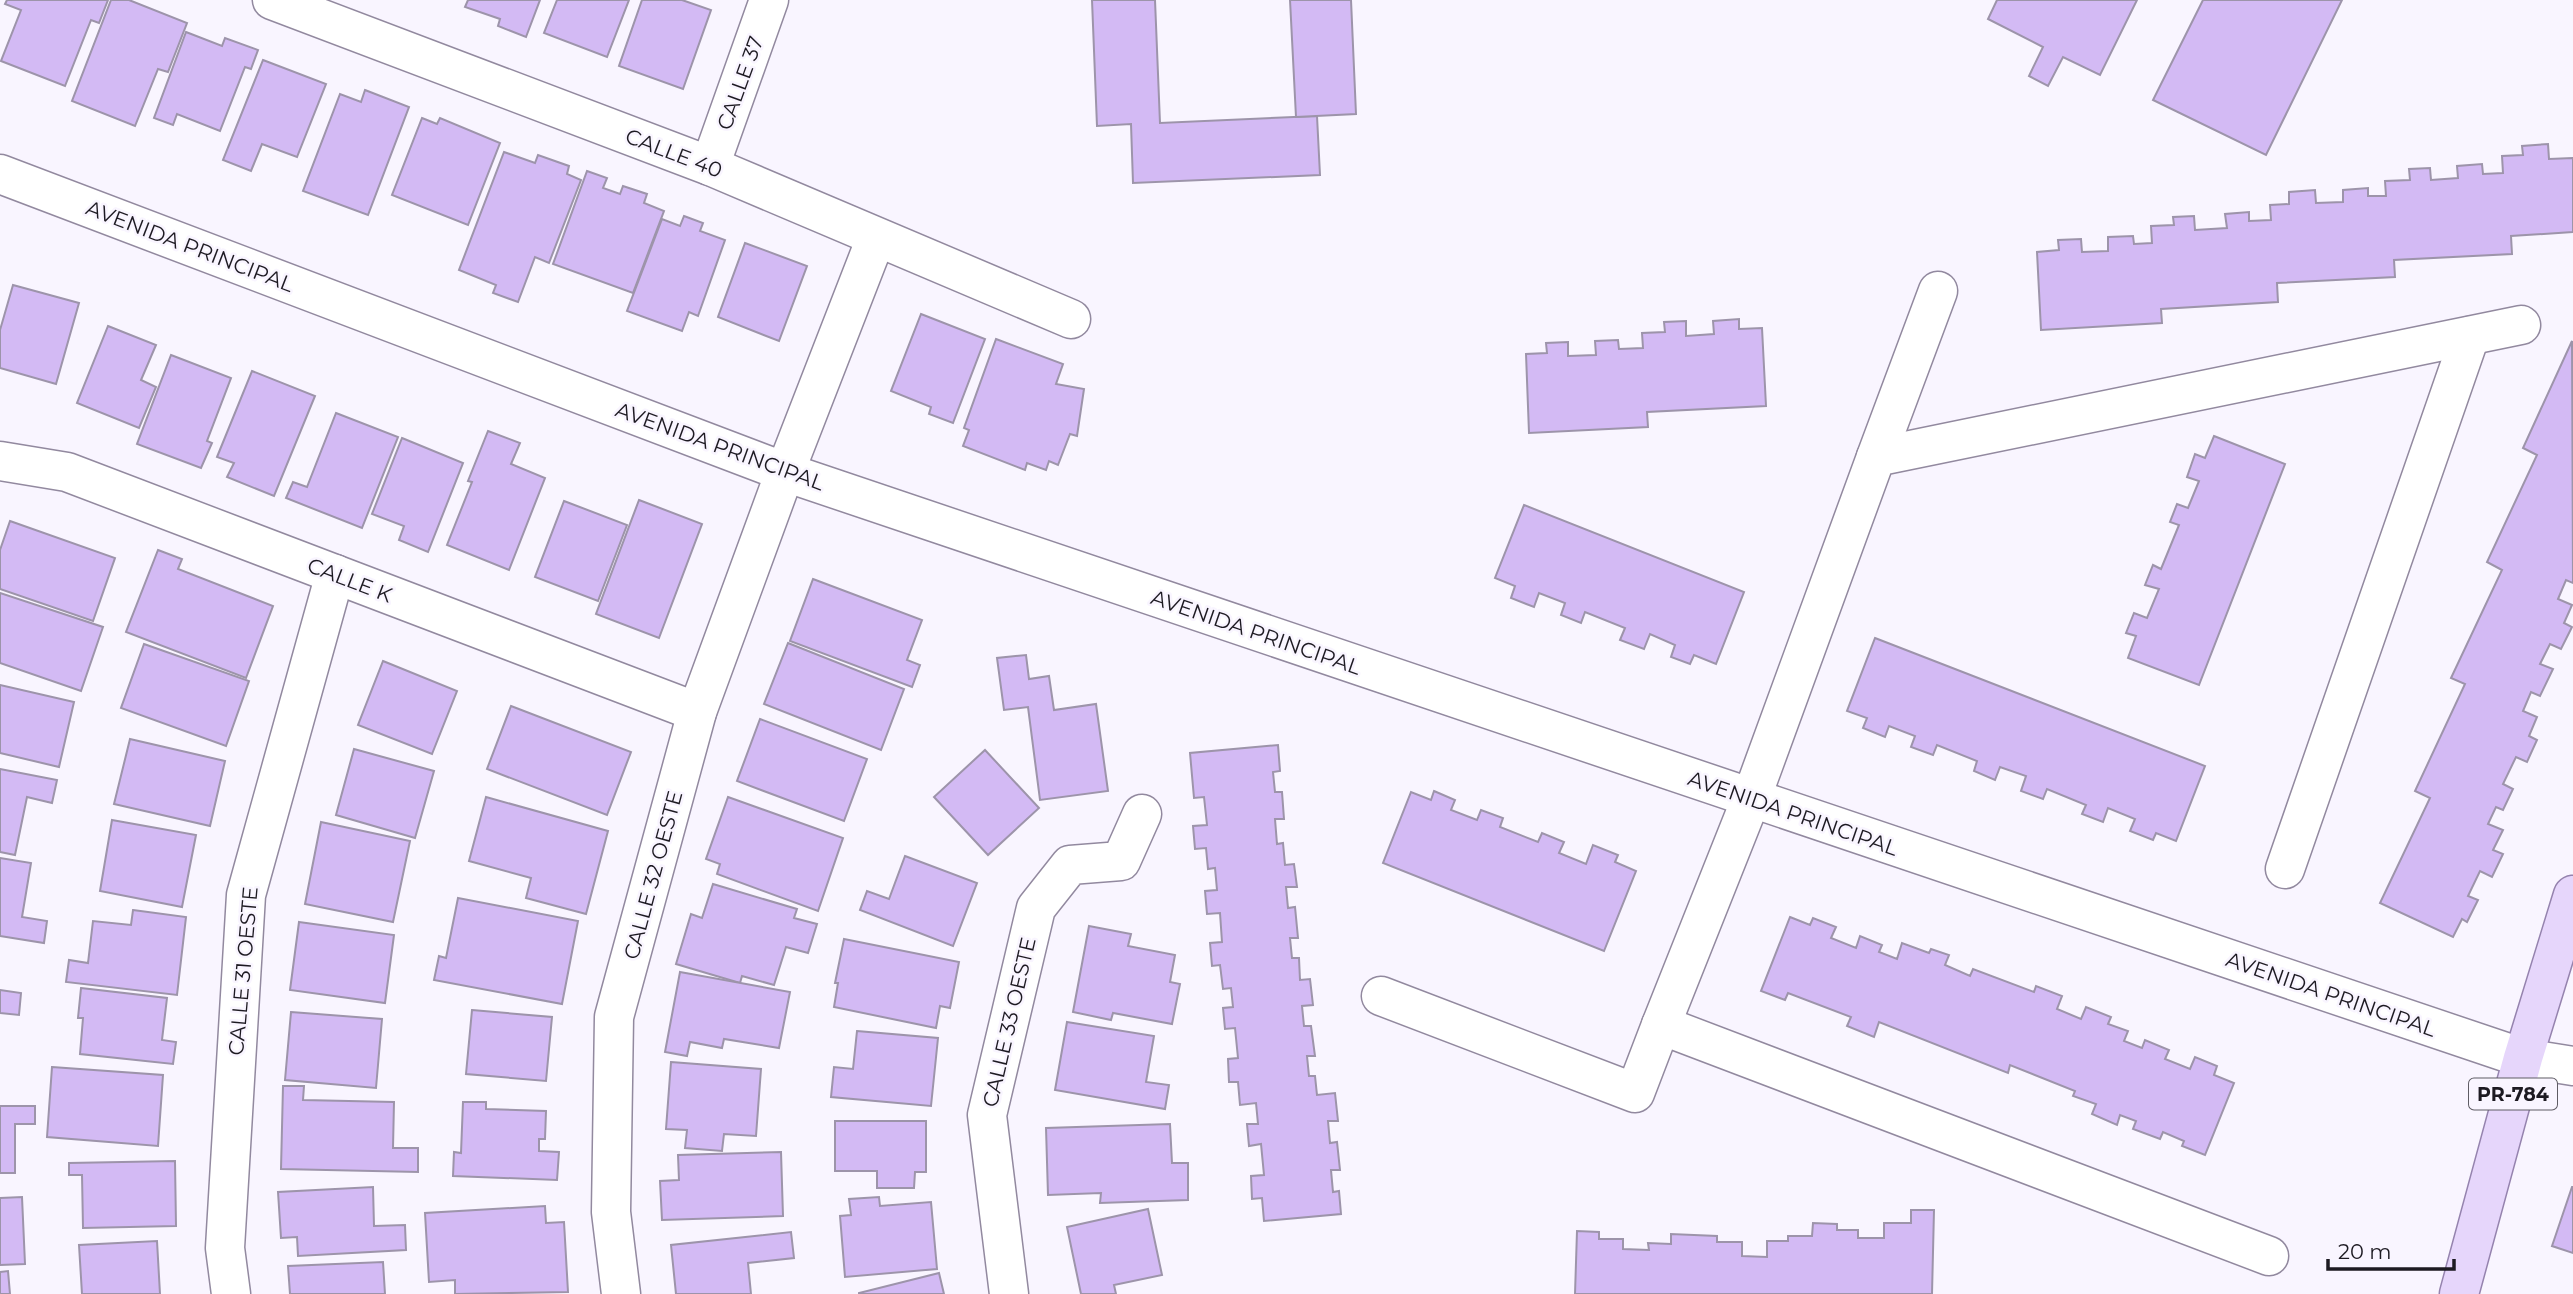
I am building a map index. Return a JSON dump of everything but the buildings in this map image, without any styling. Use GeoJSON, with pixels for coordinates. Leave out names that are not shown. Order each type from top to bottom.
{"type":"FeatureCollection","features":[{"type":"Feature","properties":{"kind":"main road","name":"PR-784"},"geometry":{"type":"LineString","coordinates":[[2459,1294],[2523,1058],[2573,895]]}},
{"type":"Feature","properties":{"kind":"street","name":"CALLE 40"},"geometry":{"type":"LineString","coordinates":[[272,0],[710,166],[1071,319]]}},
{"type":"Feature","properties":{"kind":"street","name":"CALLE 37"},"geometry":{"type":"LineString","coordinates":[[710,166],[769,0]]}},
{"type":"Feature","properties":{"kind":"street","name":"AVENIDA PRINCIPAL"},"geometry":{"type":"LineString","coordinates":[[0,174],[785,472],[2523,1058],[2573,1066]]}},
{"type":"Feature","properties":{"kind":"street","name":"CALLE 32 OESTE"},"geometry":{"type":"LineString","coordinates":[[621,1294],[611,1212],[614,1017],[696,712],[876,238]]}},
{"type":"Feature","properties":{"kind":"street"},"geometry":{"type":"LineString","coordinates":[[1381,996],[1635,1093],[1752,799],[1938,290]]}},
{"type":"Feature","properties":{"kind":"street"},"geometry":{"type":"LineString","coordinates":[[1876,457],[2521,325]]}},
{"type":"Feature","properties":{"kind":"street"},"geometry":{"type":"LineString","coordinates":[[2285,869],[2470,336]]}},
{"type":"Feature","properties":{"kind":"street","name":"CALLE K"},"geometry":{"type":"LineString","coordinates":[[0,461],[67,472],[696,712]]}},
{"type":"Feature","properties":{"kind":"street","name":"CALLE 31 OESTE"},"geometry":{"type":"LineString","coordinates":[[231,1294],[225,1248],[246,895],[335,574]]}},
{"type":"Feature","properties":{"kind":"street","name":"CALLE 33 OESTE"},"geometry":{"type":"LineString","coordinates":[[1009,1294],[987,1115],[1036,908],[1070,865],[1121,861],[1142,814]]}},
{"type":"Feature","properties":{"kind":"street"},"geometry":{"type":"LineString","coordinates":[[1661,1025],[2269,1256]]}}]}
